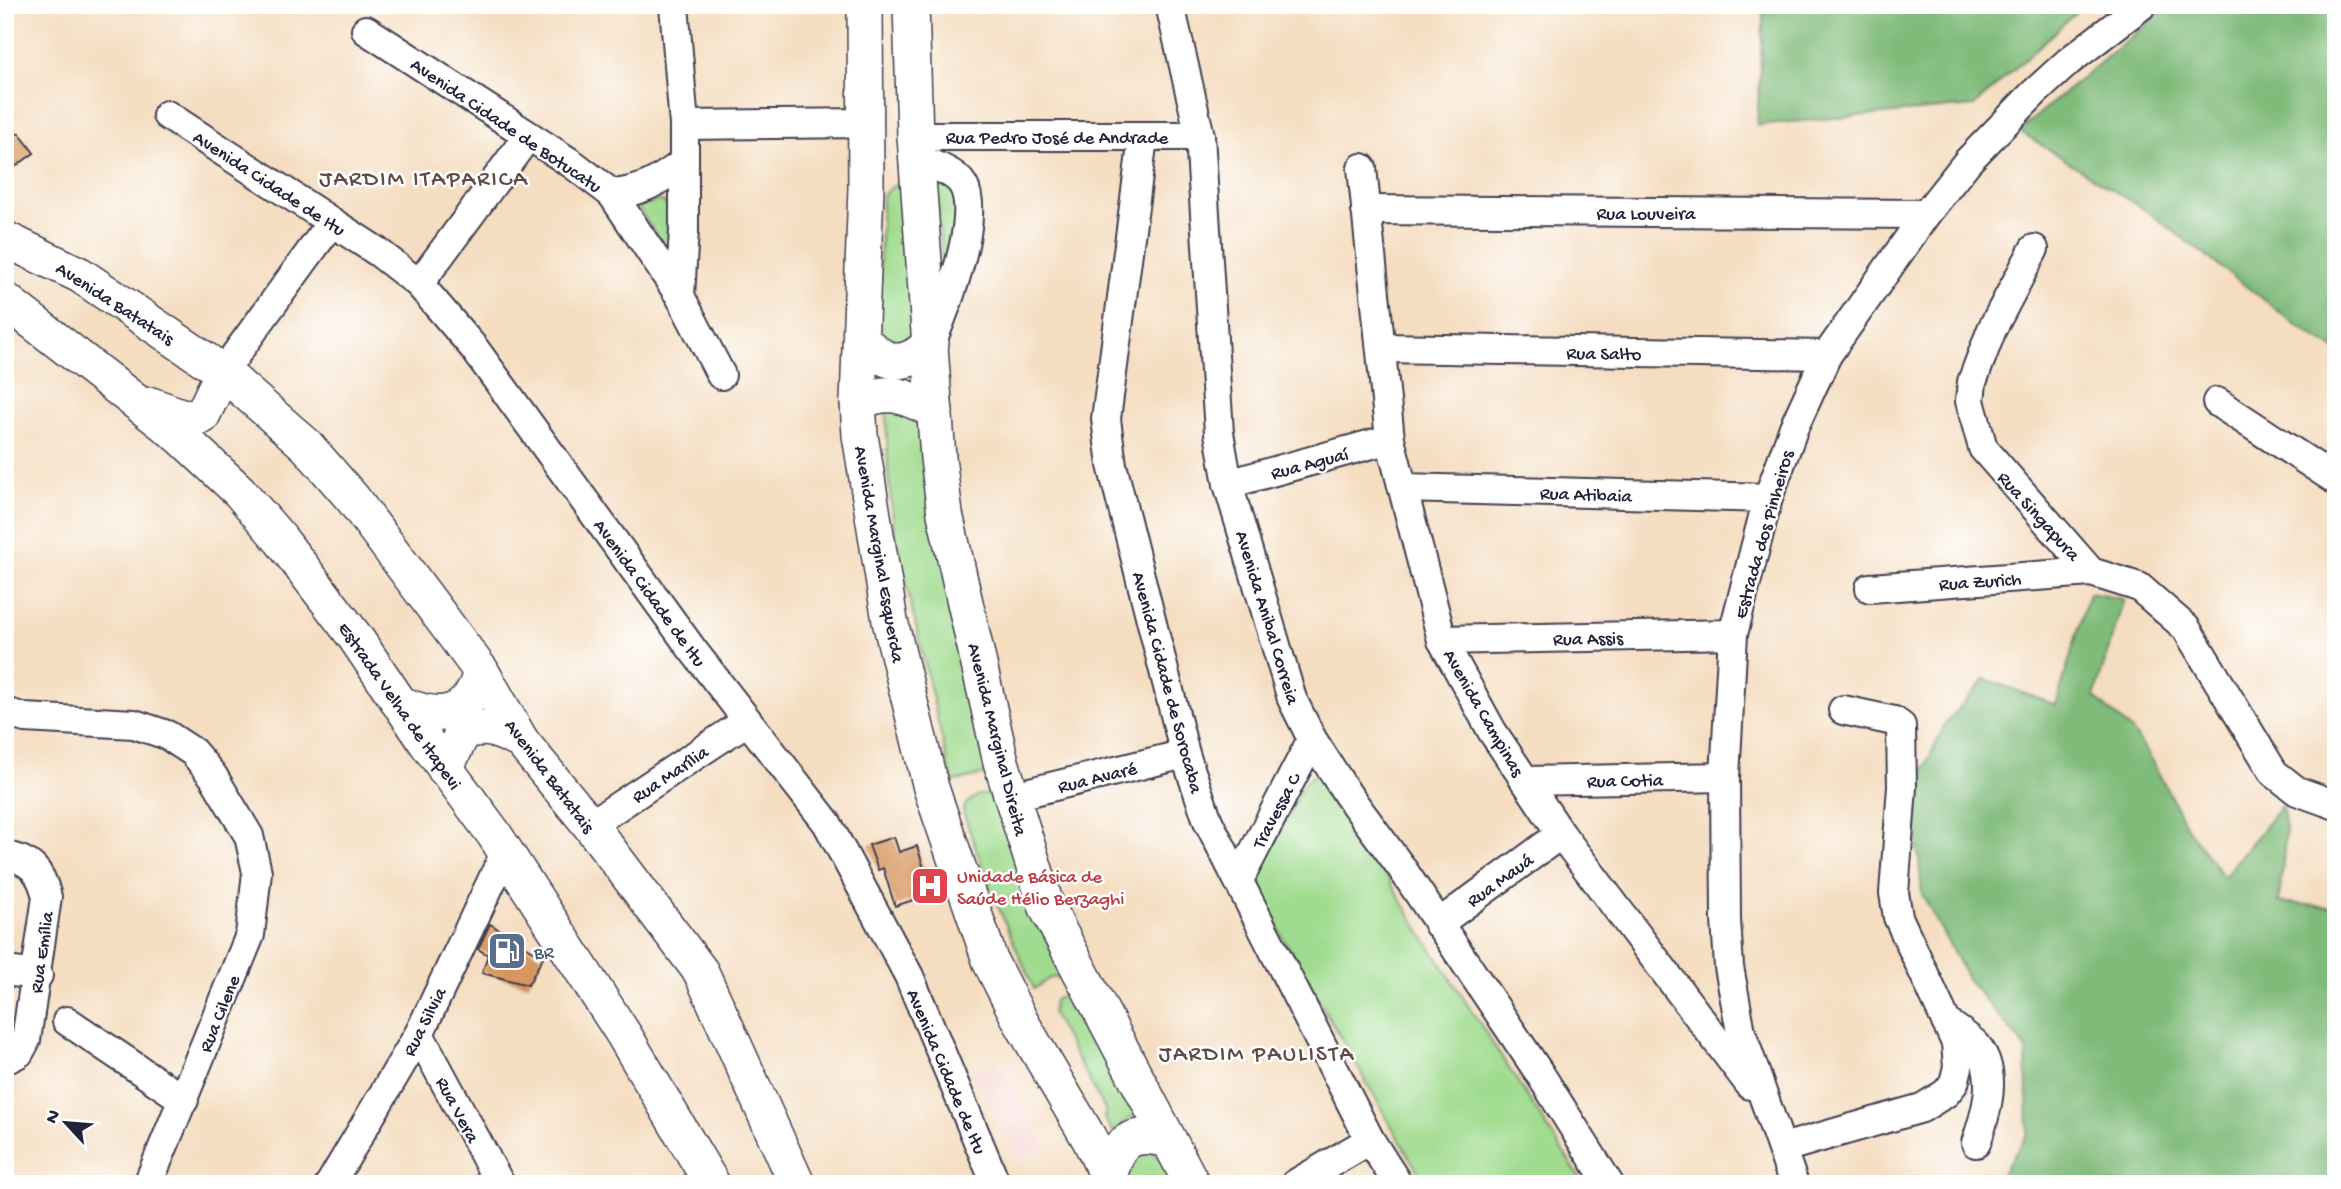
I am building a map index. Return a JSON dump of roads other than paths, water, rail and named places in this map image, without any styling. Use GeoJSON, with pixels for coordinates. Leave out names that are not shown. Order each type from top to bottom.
{"type":"FeatureCollection","features":[{"type":"Feature","properties":{"kind":"main road","name":"Avenida Marginal Esquerda"},"geometry":{"type":"LineString","coordinates":[[865,5],[866,188],[860,435],[890,621],[931,788],[991,962],[1110,1181]]}},
{"type":"Feature","properties":{"kind":"main road","name":"Avenida Marginal Direita"},"geometry":{"type":"LineString","coordinates":[[911,5],[915,148],[945,514],[1010,797],[1047,908],[1192,1184]]}},
{"type":"Feature","properties":{"kind":"main road"},"geometry":{"type":"LineString","coordinates":[[866,188],[900,165],[915,148]]}},
{"type":"Feature","properties":{"kind":"main road","name":"Avenida Batatais"},"geometry":{"type":"LineString","coordinates":[[5,239],[80,275],[223,372],[306,445],[353,499],[481,671],[521,741],[590,825],[701,972],[797,1184]]}},
{"type":"Feature","properties":{"kind":"main road","name":"Estrada Velha de Itapevi"},"geometry":{"type":"LineString","coordinates":[[5,300],[37,327],[134,398],[208,461],[247,501],[355,637],[445,769],[506,851],[624,1035],[712,1184]]}},
{"type":"Feature","properties":{"kind":"main road"},"geometry":{"type":"LineString","coordinates":[[862,340],[876,355],[896,361],[918,356],[932,343]]}},
{"type":"Feature","properties":{"kind":"main road"},"geometry":{"type":"LineString","coordinates":[[134,398],[194,418],[202,416],[223,372]]}},
{"type":"Feature","properties":{"kind":"main road"},"geometry":{"type":"LineString","coordinates":[[859,402],[880,394],[891,394],[935,411]]}},
{"type":"Feature","properties":{"kind":"main road"},"geometry":{"type":"LineString","coordinates":[[400,703],[438,715],[454,712],[473,692],[481,671]]}},
{"type":"Feature","properties":{"kind":"main road"},"geometry":{"type":"LineString","coordinates":[[445,769],[463,732],[479,726],[491,727],[521,741]]}},
{"type":"Feature","properties":{"kind":"main road"},"geometry":{"type":"LineString","coordinates":[[1110,1181],[1114,1157],[1122,1145],[1145,1134],[1167,1140]]}},
{"type":"Feature","properties":{"kind":"street","name":"Estrada dos Pinheiros"},"geometry":{"type":"LineString","coordinates":[[1794,1184],[1783,1149],[1763,1103],[1741,1032],[1729,967],[1724,777],[1733,634],[1768,498],[1794,427],[1827,355],[1926,214],[1968,161],[2034,93],[2069,61],[2142,5]]}},
{"type":"Feature","properties":{"kind":"street"},"geometry":{"type":"LineString","coordinates":[[670,8],[684,125],[684,230],[680,296]]}},
{"type":"Feature","properties":{"kind":"street","name":"Avenida Anibal Correia"},"geometry":{"type":"LineString","coordinates":[[1175,9],[1200,135],[1215,381],[1228,484],[1292,699],[1312,739],[1540,1074],[1609,1184]]}},
{"type":"Feature","properties":{"kind":"street","name":"Avenida Cidade de Botucatu"},"geometry":{"type":"LineString","coordinates":[[366,30],[612,194],[680,296],[721,375]]}},
{"type":"Feature","properties":{"kind":"street","name":"Avenida Cidade de Itu"},"geometry":{"type":"LineString","coordinates":[[167,115],[379,252],[419,284],[474,348],[747,721],[827,823],[909,976],[996,1184]]}},
{"type":"Feature","properties":{"kind":"street"},"geometry":{"type":"LineString","coordinates":[[684,125],[865,123]]}},
{"type":"Feature","properties":{"kind":"street","name":"Rua Pedro José de Andrade"},"geometry":{"type":"LineString","coordinates":[[915,148],[1200,135]]}},
{"type":"Feature","properties":{"kind":"street"},"geometry":{"type":"LineString","coordinates":[[419,284],[528,136]]}},
{"type":"Feature","properties":{"kind":"street","name":"Avenida Cidade de Sorocaba"},"geometry":{"type":"LineString","coordinates":[[1143,138],[1106,419],[1112,465],[1185,754],[1208,821],[1370,1140],[1398,1184]]}},
{"type":"Feature","properties":{"kind":"street","name":"Avenida Marginal Direita"},"geometry":{"type":"LineString","coordinates":[[915,148],[958,179],[967,195],[966,227],[961,252],[947,305],[932,343]]}},
{"type":"Feature","properties":{"kind":"street"},"geometry":{"type":"LineString","coordinates":[[612,194],[634,192],[654,185],[683,163]]}},
{"type":"Feature","properties":{"kind":"street","name":"Avenida Campinas"},"geometry":{"type":"LineString","coordinates":[[1362,168],[1390,439],[1443,640],[1464,683],[1561,834],[1763,1103]]}},
{"type":"Feature","properties":{"kind":"street","name":"Rua Louveira"},"geometry":{"type":"LineString","coordinates":[[1366,210],[1926,214]]}},
{"type":"Feature","properties":{"kind":"street"},"geometry":{"type":"LineString","coordinates":[[223,372],[331,222]]}},
{"type":"Feature","properties":{"kind":"street","name":"Rua Singapura"},"geometry":{"type":"LineString","coordinates":[[2034,249],[1983,348],[1970,401],[1983,448],[2091,572],[2139,587],[2186,628],[2274,773],[2297,791],[2336,804]]}},
{"type":"Feature","properties":{"kind":"street","name":"Rua Salto"},"geometry":{"type":"LineString","coordinates":[[1381,348],[1827,355]]}},
{"type":"Feature","properties":{"kind":"street"},"geometry":{"type":"LineString","coordinates":[[2217,402],[2336,480]]}},
{"type":"Feature","properties":{"kind":"street","name":"Rua Aguaí"},"geometry":{"type":"LineString","coordinates":[[1228,484],[1390,439]]}},
{"type":"Feature","properties":{"kind":"street","name":"Rua Atibaia"},"geometry":{"type":"LineString","coordinates":[[1403,488],[1768,498]]}},
{"type":"Feature","properties":{"kind":"street","name":"Rua Zurich"},"geometry":{"type":"LineString","coordinates":[[1870,588],[2091,572]]}},
{"type":"Feature","properties":{"kind":"street","name":"Rua Assis"},"geometry":{"type":"LineString","coordinates":[[1443,640],[1733,634]]}},
{"type":"Feature","properties":{"kind":"street"},"geometry":{"type":"LineString","coordinates":[[1783,1149],[1922,1108],[1946,1093],[1954,1083],[1958,1067],[1956,1043],[1898,917],[1894,893],[1902,787],[1901,726],[1894,721],[1843,710]]}},
{"type":"Feature","properties":{"kind":"street","name":"Rua Cilene"},"geometry":{"type":"LineString","coordinates":[[5,712],[25,718],[134,724],[167,735],[193,752],[213,776],[249,836],[257,872],[250,935],[148,1184]]}},
{"type":"Feature","properties":{"kind":"street","name":"Rua Marília"},"geometry":{"type":"LineString","coordinates":[[590,825],[747,721]]}},
{"type":"Feature","properties":{"kind":"street","name":"Travessa C"},"geometry":{"type":"LineString","coordinates":[[1238,880],[1312,739]]}},
{"type":"Feature","properties":{"kind":"street","name":"Rua Avaré"},"geometry":{"type":"LineString","coordinates":[[1010,797],[1185,754]]}},
{"type":"Feature","properties":{"kind":"street","name":"Rua Cotia"},"geometry":{"type":"LineString","coordinates":[[1525,781],[1724,777]]}},
{"type":"Feature","properties":{"kind":"street","name":"Rua Mauá"},"geometry":{"type":"LineString","coordinates":[[1438,924],[1561,834]]}},
{"type":"Feature","properties":{"kind":"street","name":"Rua Silvia"},"geometry":{"type":"LineString","coordinates":[[330,1184],[419,1034],[506,851]]}},
{"type":"Feature","properties":{"kind":"street","name":"Rua Emília"},"geometry":{"type":"LineString","coordinates":[[5,856],[33,866],[42,876],[47,897],[38,975],[26,1040],[19,1053],[5,1060]]}},
{"type":"Feature","properties":{"kind":"street"},"geometry":{"type":"LineString","coordinates":[[5,971],[38,975]]}},
{"type":"Feature","properties":{"kind":"street"},"geometry":{"type":"LineString","coordinates":[[66,1021],[184,1100]]}},
{"type":"Feature","properties":{"kind":"street"},"geometry":{"type":"LineString","coordinates":[[1945,1021],[1977,1045],[1986,1062],[1987,1110],[1976,1143]]}},
{"type":"Feature","properties":{"kind":"street","name":"Rua Vera"},"geometry":{"type":"LineString","coordinates":[[419,1034],[500,1184]]}},
{"type":"Feature","properties":{"kind":"street"},"geometry":{"type":"LineString","coordinates":[[1295,1184],[1370,1140]]}},
{"type":"Feature","properties":{"kind":"place","name":"Unidade Básica de Saúde Hélio Berzaghi"},"geometry":{"type":"Point","coordinates":[930,886]}},
{"type":"Feature","properties":{"kind":"place","name":"BR"},"geometry":{"type":"Point","coordinates":[507,951]}},
{"type":"Feature","properties":{"kind":"district","name":"JARDIM ITAPARICA"},"geometry":{"type":"Point","coordinates":[424,177]}},
{"type":"Feature","properties":{"kind":"district","name":"JARDIM PAULISTA"},"geometry":{"type":"Point","coordinates":[1257,1052]}}]}
